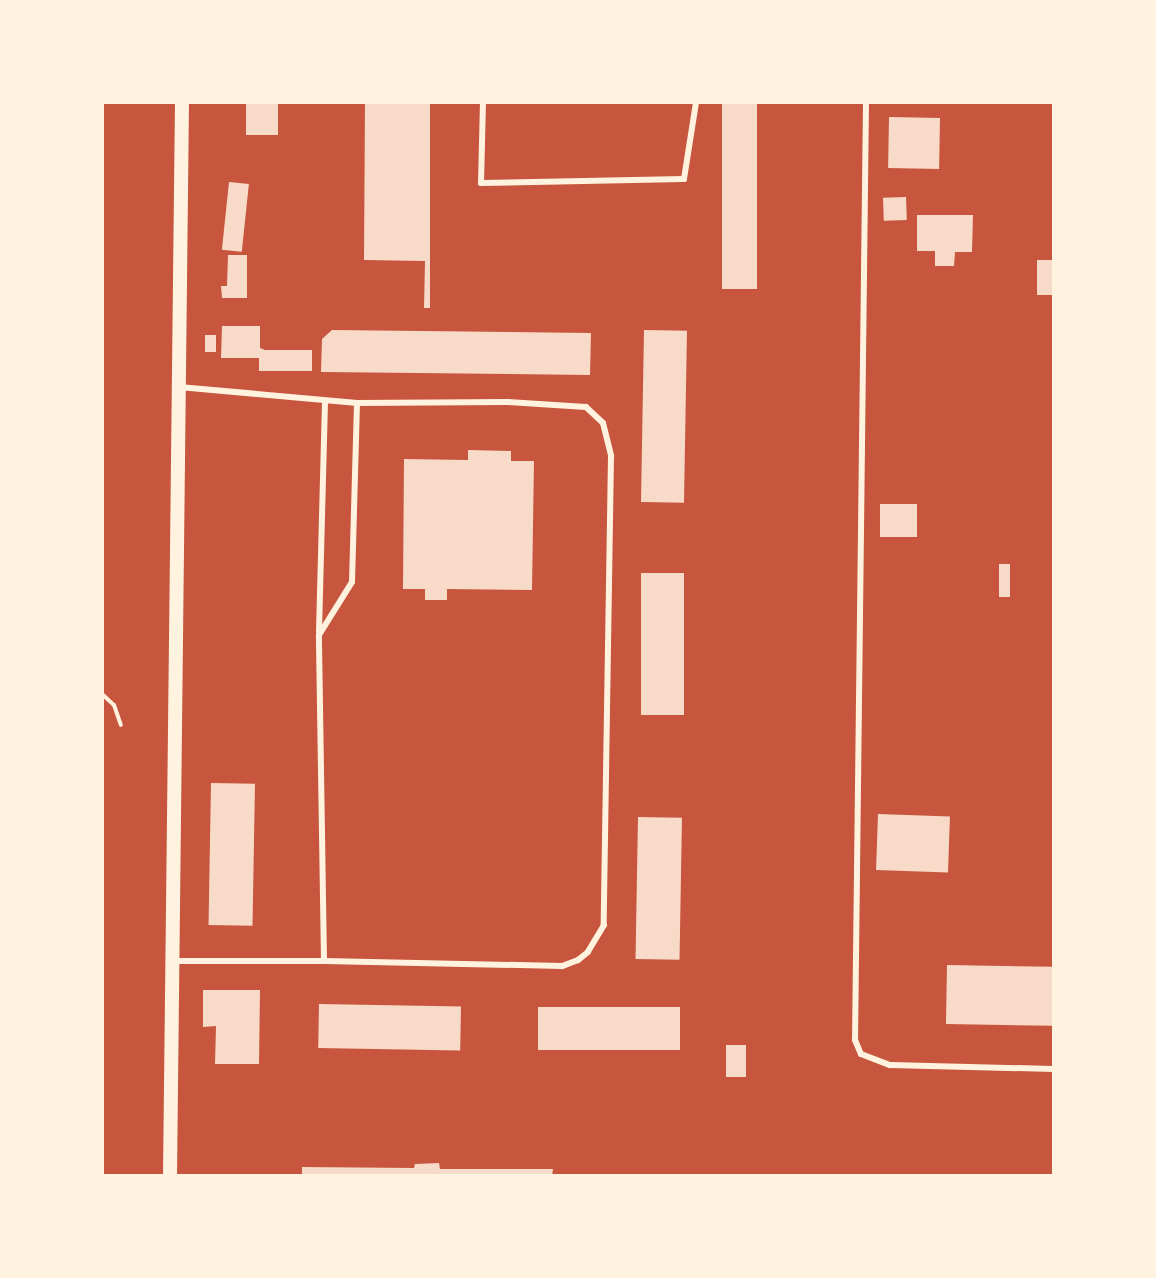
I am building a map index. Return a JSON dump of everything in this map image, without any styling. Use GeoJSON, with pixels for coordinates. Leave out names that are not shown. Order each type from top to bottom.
{"type":"FeatureCollection","features":[{"type":"Feature","properties":{"kind":"street"},"geometry":{"type":"LineString","coordinates":[[170,1176],[182,102]]}},
{"type":"Feature","properties":{"kind":"lane"},"geometry":{"type":"LineString","coordinates":[[483,102],[481,183],[684,179],[696,102]]}},
{"type":"Feature","properties":{"kind":"lane"},"geometry":{"type":"LineString","coordinates":[[866,102],[855,1040],[861,1054],[890,1065],[1054,1069]]}},
{"type":"Feature","properties":{"kind":"lane"},"geometry":{"type":"LineString","coordinates":[[171,961],[562,966],[588,952],[604,925],[607,902],[611,456],[603,423],[586,407],[507,402],[325,403],[179,387]]}},
{"type":"Feature","properties":{"kind":"lane"},"geometry":{"type":"LineString","coordinates":[[324,961],[319,635],[325,403]]}},
{"type":"Feature","properties":{"kind":"lane"},"geometry":{"type":"LineString","coordinates":[[319,635],[352,582],[357,403]]}},
{"type":"Feature","properties":{"kind":"path"},"geometry":{"type":"LineString","coordinates":[[102,694],[114,705],[121,725]]}},
{"type":"Feature","properties":{"kind":"building"},"geometry":{"type":"Polygon","coordinates":[[[246,102],[278,102],[278,135],[246,135],[246,102]]]}},
{"type":"Feature","properties":{"kind":"building"},"geometry":{"type":"Polygon","coordinates":[[[365,102],[430,102],[430,308],[424,308],[425,261],[364,260],[365,102]]]}},
{"type":"Feature","properties":{"kind":"building"},"geometry":{"type":"Polygon","coordinates":[[[722,102],[757,102],[757,289],[722,289],[722,102]]]}},
{"type":"Feature","properties":{"kind":"building"},"geometry":{"type":"Polygon","coordinates":[[[889,117],[940,118],[939,169],[888,168],[889,117]]]}},
{"type":"Feature","properties":{"kind":"building"},"geometry":{"type":"Polygon","coordinates":[[[229,182],[249,184],[242,252],[222,250],[229,182]]]}},
{"type":"Feature","properties":{"kind":"building"},"geometry":{"type":"Polygon","coordinates":[[[906,197],[907,220],[884,221],[883,198],[906,197]]]}},
{"type":"Feature","properties":{"kind":"building"},"geometry":{"type":"Polygon","coordinates":[[[917,215],[973,215],[972,252],[955,252],[954,266],[935,266],[935,251],[917,251],[917,215]]]}},
{"type":"Feature","properties":{"kind":"building"},"geometry":{"type":"Polygon","coordinates":[[[228,255],[247,255],[247,298],[222,298],[221,286],[227,286],[228,255]]]}},
{"type":"Feature","properties":{"kind":"building"},"geometry":{"type":"Polygon","coordinates":[[[1037,260],[1054,260],[1054,295],[1037,295],[1037,260]]]}},
{"type":"Feature","properties":{"kind":"building"},"geometry":{"type":"Polygon","coordinates":[[[222,326],[260,326],[260,348],[265,350],[312,350],[312,371],[259,371],[259,358],[221,358],[222,326]]]}},
{"type":"Feature","properties":{"kind":"building"},"geometry":{"type":"Polygon","coordinates":[[[332,330],[591,333],[590,375],[321,372],[322,339],[332,330]]]}},
{"type":"Feature","properties":{"kind":"building"},"geometry":{"type":"Polygon","coordinates":[[[644,330],[687,331],[684,503],[641,502],[644,330]]]}},
{"type":"Feature","properties":{"kind":"building"},"geometry":{"type":"Polygon","coordinates":[[[205,335],[216,335],[216,352],[205,352],[205,335]]]}},
{"type":"Feature","properties":{"kind":"building"},"geometry":{"type":"Polygon","coordinates":[[[468,450],[511,451],[511,461],[534,461],[532,590],[447,589],[447,600],[425,600],[425,589],[403,589],[404,459],[468,460],[468,450]]]}},
{"type":"Feature","properties":{"kind":"building"},"geometry":{"type":"Polygon","coordinates":[[[880,504],[917,504],[917,537],[880,537],[880,504]]]}},
{"type":"Feature","properties":{"kind":"building"},"geometry":{"type":"Polygon","coordinates":[[[999,564],[1010,564],[1010,597],[999,597],[999,564]]]}},
{"type":"Feature","properties":{"kind":"building"},"geometry":{"type":"Polygon","coordinates":[[[641,573],[684,573],[684,715],[641,715],[641,573]]]}},
{"type":"Feature","properties":{"kind":"building"},"geometry":{"type":"Polygon","coordinates":[[[211,783],[255,784],[253,926],[209,925],[211,783]]]}},
{"type":"Feature","properties":{"kind":"building"},"geometry":{"type":"Polygon","coordinates":[[[878,814],[950,817],[948,872],[876,870],[878,814]]]}},
{"type":"Feature","properties":{"kind":"building"},"geometry":{"type":"Polygon","coordinates":[[[638,817],[682,818],[680,960],[636,959],[638,817]]]}},
{"type":"Feature","properties":{"kind":"building"},"geometry":{"type":"Polygon","coordinates":[[[947,965],[1054,967],[1053,1026],[946,1024],[947,965]]]}},
{"type":"Feature","properties":{"kind":"building"},"geometry":{"type":"Polygon","coordinates":[[[203,990],[260,990],[259,1064],[215,1064],[216,1026],[203,1027],[203,990]]]}},
{"type":"Feature","properties":{"kind":"building"},"geometry":{"type":"Polygon","coordinates":[[[319,1004],[461,1006],[460,1050],[318,1048],[319,1004]]]}},
{"type":"Feature","properties":{"kind":"building"},"geometry":{"type":"Polygon","coordinates":[[[538,1007],[680,1007],[680,1050],[538,1050],[538,1007]]]}},
{"type":"Feature","properties":{"kind":"building"},"geometry":{"type":"Polygon","coordinates":[[[726,1045],[746,1045],[746,1077],[726,1077],[726,1045]]]}},
{"type":"Feature","properties":{"kind":"building"},"geometry":{"type":"Polygon","coordinates":[[[439,1163],[440,1169],[553,1169],[552,1176],[302,1176],[302,1167],[414,1168],[415,1164],[439,1163]]]}}]}
